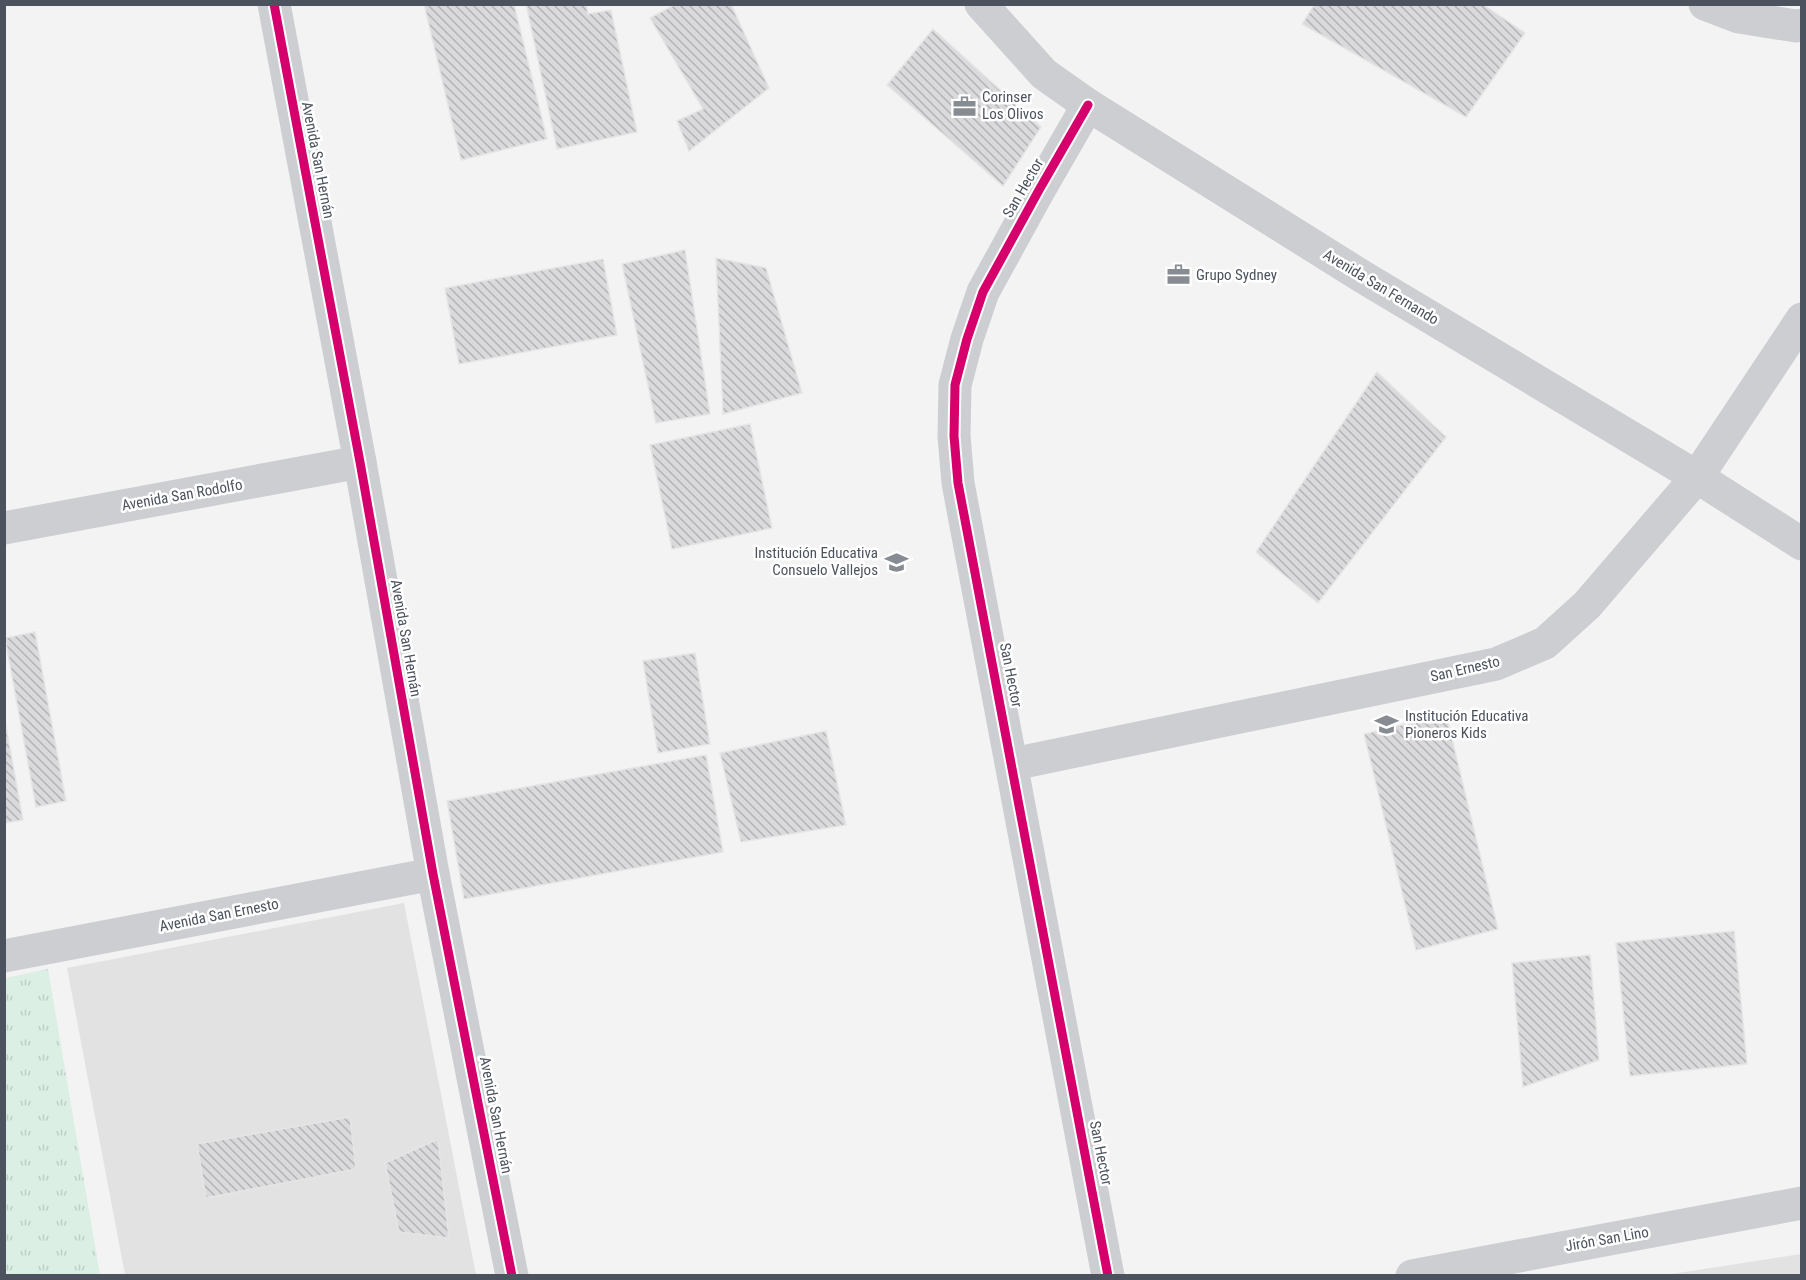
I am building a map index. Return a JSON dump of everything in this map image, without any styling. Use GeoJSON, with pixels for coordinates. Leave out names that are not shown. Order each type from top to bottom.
{"type":"FeatureCollection","features":[{"type":"Feature","properties":{"kind":"street","name":"Avenida San Hernán"},"geometry":{"type":"LineString","coordinates":[[274,4],[360,462],[432,874],[512,1275]]}},
{"type":"Feature","properties":{"kind":"street","name":"Avenida San Fernando"},"geometry":{"type":"LineString","coordinates":[[981,4],[1044,74],[1088,105],[1363,277],[1696,477],[1802,544]]}},
{"type":"Feature","properties":{"kind":"street"},"geometry":{"type":"LineString","coordinates":[[1704,4],[1739,17],[1802,25]]}},
{"type":"Feature","properties":{"kind":"street","name":"San Hector"},"geometry":{"type":"LineString","coordinates":[[1088,105],[983,292],[955,385],[954,436],[958,483],[1108,1275]]}},
{"type":"Feature","properties":{"kind":"street","name":"San Ernesto"},"geometry":{"type":"LineString","coordinates":[[1012,764],[1496,664],[1545,643],[1587,605],[1696,477],[1802,320]]}},
{"type":"Feature","properties":{"kind":"street","name":"Avenida San Rodolfo"},"geometry":{"type":"LineString","coordinates":[[4,528],[360,462]]}},
{"type":"Feature","properties":{"kind":"street","name":"Avenida San Ernesto"},"geometry":{"type":"LineString","coordinates":[[4,956],[432,874]]}},
{"type":"Feature","properties":{"kind":"street","name":"Jirón San Lino"},"geometry":{"type":"LineString","coordinates":[[1412,1275],[1802,1203]]}},
{"type":"Feature","properties":{"kind":"shaded area"},"geometry":{"type":"Polygon","coordinates":[[[404,903],[476,1275],[125,1275],[67,968],[404,903]]]}},
{"type":"Feature","properties":{"kind":"shaded area"},"geometry":{"type":"Polygon","coordinates":[[[1801,1254],[1801,1275],[1665,1275],[1801,1254]]]}},
{"type":"Feature","properties":{"kind":"green space"},"geometry":{"type":"Polygon","coordinates":[[[48,969],[100,1275],[5,1275],[5,978],[48,969]]]}},
{"type":"Feature","properties":{"kind":"building"},"geometry":{"type":"Polygon","coordinates":[[[424,4],[514,4],[547,139],[461,160],[424,4]]]}},
{"type":"Feature","properties":{"kind":"building"},"geometry":{"type":"Polygon","coordinates":[[[526,4],[586,4],[588,14],[611,10],[637,132],[557,149],[526,4]]]}},
{"type":"Feature","properties":{"kind":"building"},"geometry":{"type":"Polygon","coordinates":[[[676,4],[731,4],[769,88],[689,151],[677,121],[703,109],[650,18],[676,4]]]}},
{"type":"Feature","properties":{"kind":"building"},"geometry":{"type":"Polygon","coordinates":[[[1315,4],[1482,4],[1525,33],[1466,117],[1302,24],[1315,4]]]}},
{"type":"Feature","properties":{"kind":"building","name":"Corinser Los Olivos"},"geometry":{"type":"Polygon","coordinates":[[[933,29],[1041,127],[1003,186],[887,85],[933,29]]]}},
{"type":"Feature","properties":{"kind":"building"},"geometry":{"type":"Polygon","coordinates":[[[685,250],[710,414],[656,423],[622,264],[685,250]]]}},
{"type":"Feature","properties":{"kind":"building"},"geometry":{"type":"Polygon","coordinates":[[[716,258],[766,268],[802,393],[723,414],[716,258]]]}},
{"type":"Feature","properties":{"kind":"building"},"geometry":{"type":"Polygon","coordinates":[[[603,259],[617,335],[459,364],[445,288],[603,259]]]}},
{"type":"Feature","properties":{"kind":"building"},"geometry":{"type":"Polygon","coordinates":[[[1377,372],[1446,437],[1318,603],[1256,552],[1377,372]]]}},
{"type":"Feature","properties":{"kind":"building"},"geometry":{"type":"Polygon","coordinates":[[[750,424],[772,528],[672,549],[650,445],[750,424]]]}},
{"type":"Feature","properties":{"kind":"building"},"geometry":{"type":"Polygon","coordinates":[[[35,632],[66,801],[36,807],[5,638],[35,632]]]}},
{"type":"Feature","properties":{"kind":"building"},"geometry":{"type":"Polygon","coordinates":[[[695,653],[710,744],[658,753],[643,661],[695,653]]]}},
{"type":"Feature","properties":{"kind":"building"},"geometry":{"type":"Polygon","coordinates":[[[1446,714],[1498,929],[1416,950],[1364,734],[1446,714]]]}},
{"type":"Feature","properties":{"kind":"building"},"geometry":{"type":"Polygon","coordinates":[[[4,715],[23,820],[4,823],[4,715]]]}},
{"type":"Feature","properties":{"kind":"building"},"geometry":{"type":"Polygon","coordinates":[[[826,731],[846,825],[741,842],[720,753],[826,731]]]}},
{"type":"Feature","properties":{"kind":"building"},"geometry":{"type":"Polygon","coordinates":[[[706,755],[723,852],[464,899],[447,801],[706,755]]]}},
{"type":"Feature","properties":{"kind":"building"},"geometry":{"type":"Polygon","coordinates":[[[1734,931],[1747,1064],[1630,1076],[1616,943],[1734,931]]]}},
{"type":"Feature","properties":{"kind":"building"},"geometry":{"type":"Polygon","coordinates":[[[1590,955],[1599,1060],[1523,1087],[1512,963],[1590,955]]]}},
{"type":"Feature","properties":{"kind":"building"},"geometry":{"type":"Polygon","coordinates":[[[350,1117],[356,1169],[206,1198],[197,1144],[350,1117]]]}},
{"type":"Feature","properties":{"kind":"building"},"geometry":{"type":"Polygon","coordinates":[[[438,1139],[449,1238],[399,1232],[385,1163],[438,1139]]]}},
{"type":"Feature","properties":{"kind":"cycle path"},"geometry":{"type":"LineString","coordinates":[[274,4],[360,462],[433,874],[512,1276]]}},
{"type":"Feature","properties":{"kind":"cycle path"},"geometry":{"type":"LineString","coordinates":[[1088,105],[983,292],[955,385],[954,436],[958,483],[1108,1276]]}},
{"type":"Feature","properties":{"kind":"place","name":"Corinser Los Olivos"},"geometry":{"type":"Point","coordinates":[964,106]}},
{"type":"Feature","properties":{"kind":"place","name":"Grupo Sydney"},"geometry":{"type":"Point","coordinates":[1178,275]}},
{"type":"Feature","properties":{"kind":"place","name":"Institución Educativa Consuelo Vallejos"},"geometry":{"type":"Point","coordinates":[896,562]}},
{"type":"Feature","properties":{"kind":"place","name":"Institución Educativa Pioneros Kids"},"geometry":{"type":"Point","coordinates":[1387,725]}}]}
